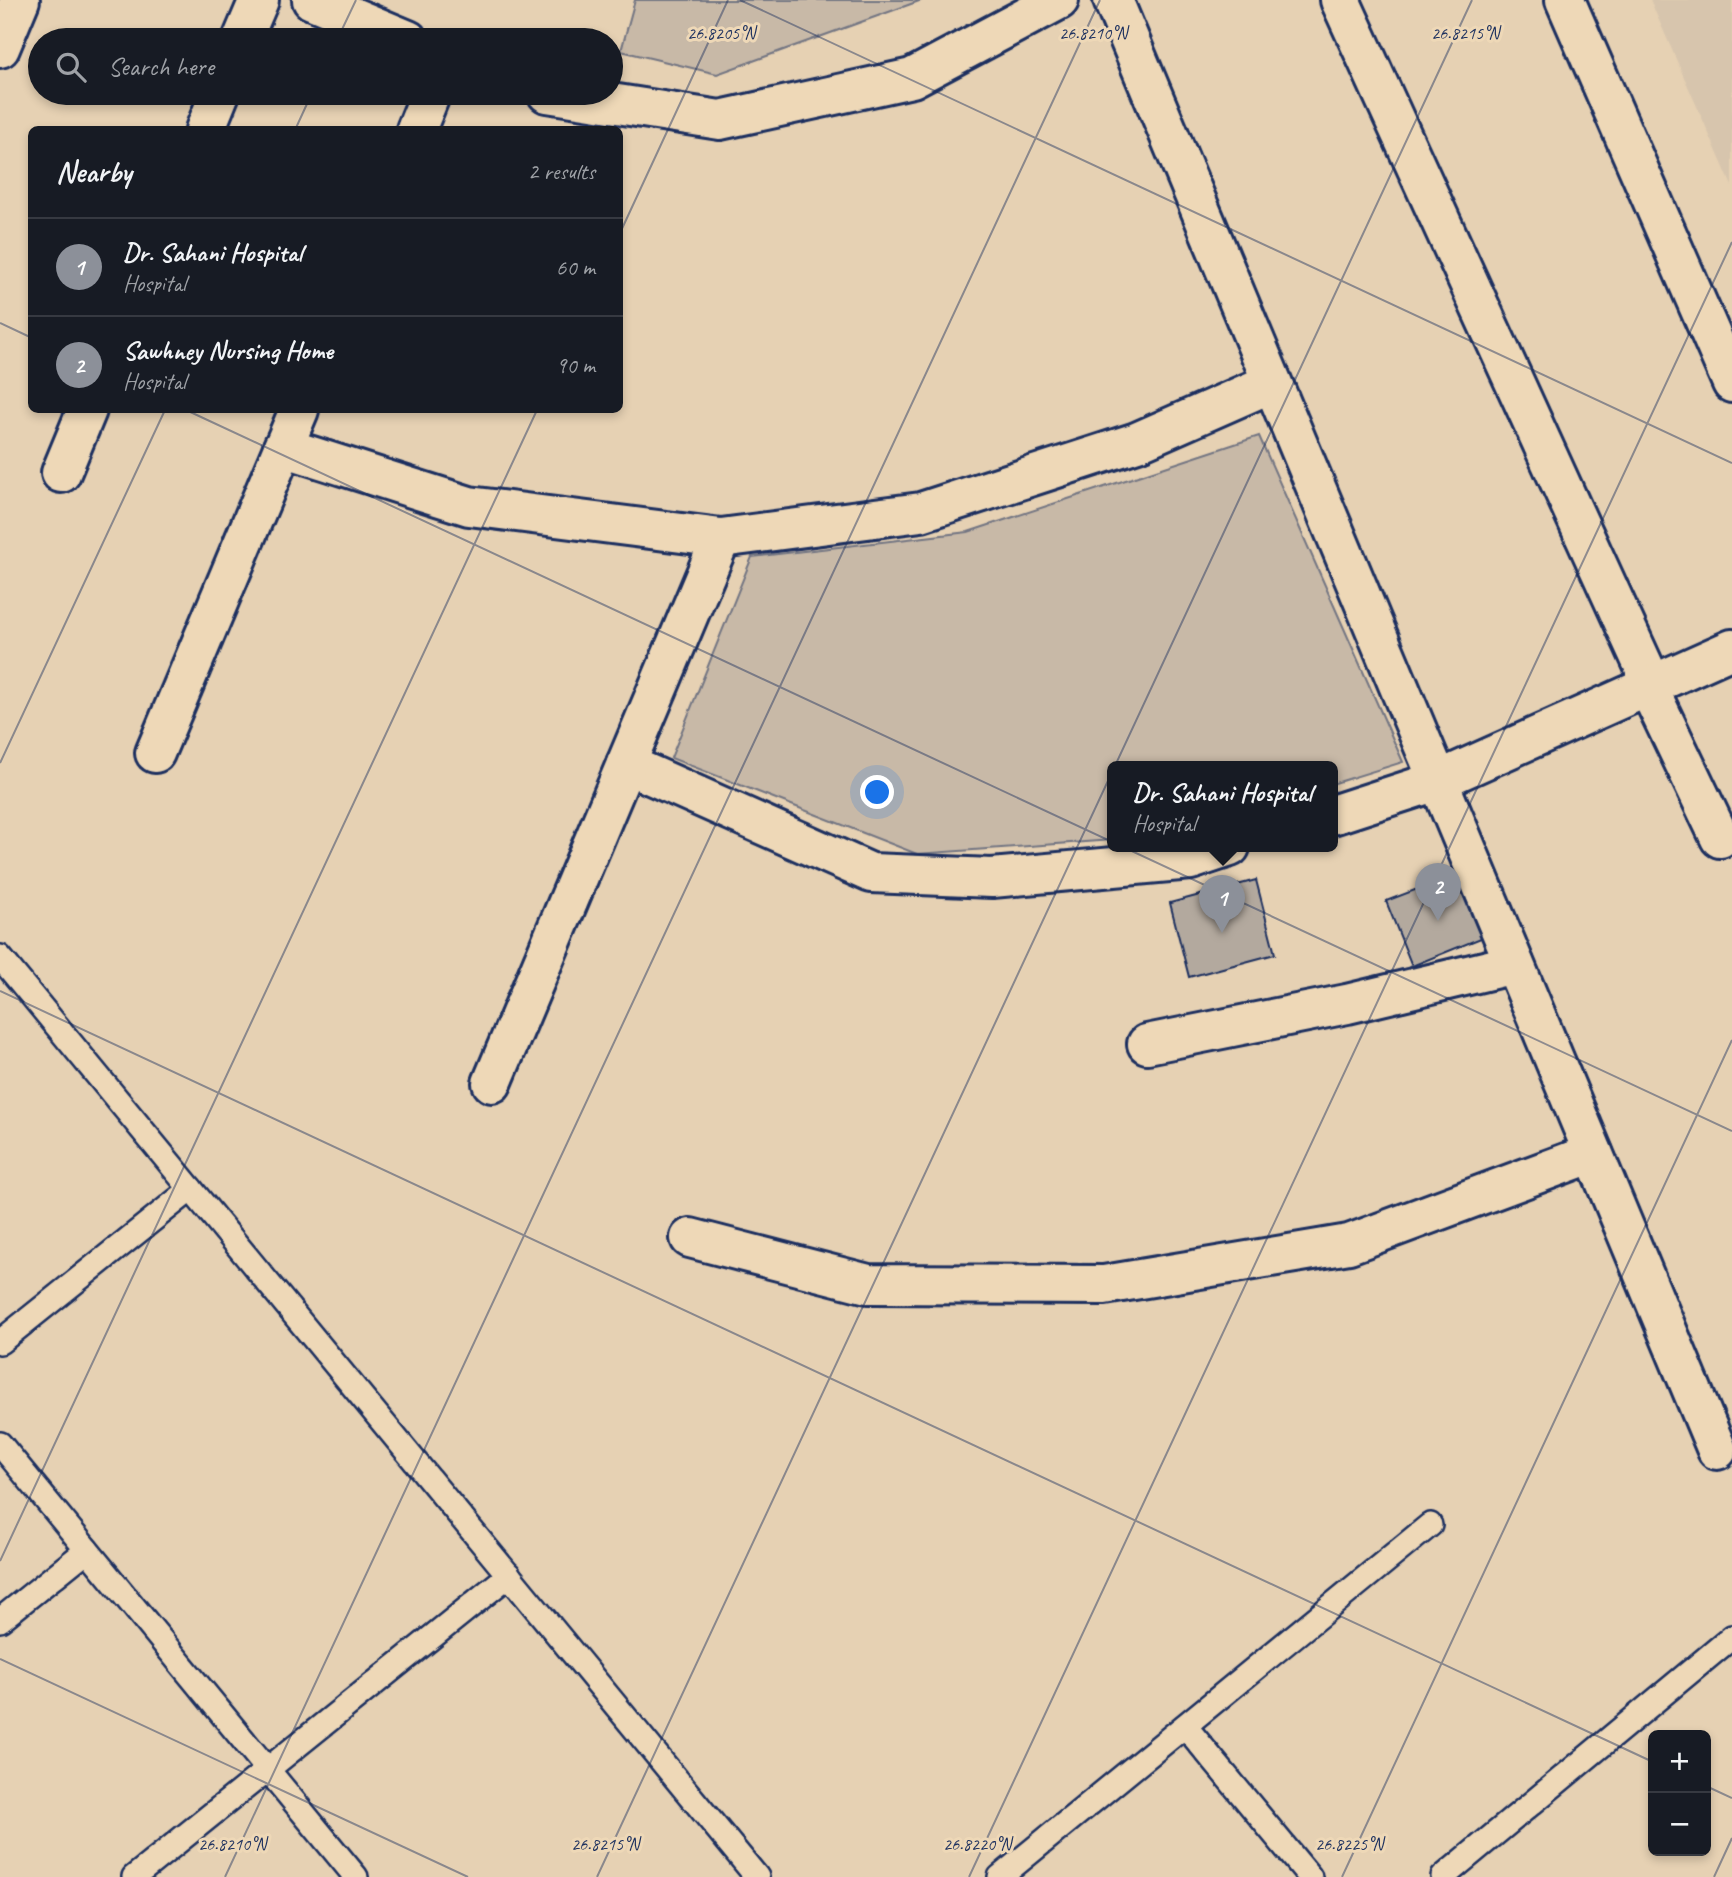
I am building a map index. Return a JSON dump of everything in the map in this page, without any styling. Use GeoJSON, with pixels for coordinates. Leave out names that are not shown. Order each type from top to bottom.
{"type":"FeatureCollection","features":[{"type":"Feature","properties":{"kind":"street"},"geometry":{"type":"LineString","coordinates":[[0,48],[20,0]]}},
{"type":"Feature","properties":{"kind":"street"},"geometry":{"type":"LineString","coordinates":[[247,28],[259,0]]}},
{"type":"Feature","properties":{"kind":"street"},"geometry":{"type":"LineString","coordinates":[[312,0],[379,28]]}},
{"type":"Feature","properties":{"kind":"street"},"geometry":{"type":"LineString","coordinates":[[623,105],[720,120],[912,78],[1059,0]]}},
{"type":"Feature","properties":{"kind":"street"},"geometry":{"type":"LineString","coordinates":[[1113,0],[1717,1450]]}},
{"type":"Feature","properties":{"kind":"street"},"geometry":{"type":"LineString","coordinates":[[1340,0],[1652,684]]}},
{"type":"Feature","properties":{"kind":"street"},"geometry":{"type":"LineString","coordinates":[[1565,0],[1732,383]]}},
{"type":"Feature","properties":{"kind":"street"},"geometry":{"type":"LineString","coordinates":[[207,126],[215,105]]}},
{"type":"Feature","properties":{"kind":"street"},"geometry":{"type":"LineString","coordinates":[[418,126],[426,105]]}},
{"type":"Feature","properties":{"kind":"street"},"geometry":{"type":"LineString","coordinates":[[283,447],[469,506],[722,538],[921,512],[1137,442],[1271,383]]}},
{"type":"Feature","properties":{"kind":"street"},"geometry":{"type":"LineString","coordinates":[[61,473],[86,413]]}},
{"type":"Feature","properties":{"kind":"street"},"geometry":{"type":"LineString","coordinates":[[155,753],[298,413]]}},
{"type":"Feature","properties":{"kind":"street"},"geometry":{"type":"LineString","coordinates":[[492,1083],[722,538]]}},
{"type":"Feature","properties":{"kind":"street"},"geometry":{"type":"LineString","coordinates":[[1338,812],[1437,781],[1732,649]]}},
{"type":"Feature","properties":{"kind":"street"},"geometry":{"type":"LineString","coordinates":[[1652,684],[1648,687],[1720,838]]}},
{"type":"Feature","properties":{"kind":"street"},"geometry":{"type":"LineString","coordinates":[[626,764],[871,873],[992,878],[1191,860],[1215,852]]}},
{"type":"Feature","properties":{"kind":"street"},"geometry":{"type":"LineString","coordinates":[[1147,1044],[1347,1004],[1514,964]]}},
{"type":"Feature","properties":{"kind":"street"},"geometry":{"type":"LineString","coordinates":[[690,1238],[868,1284],[1104,1285],[1349,1244],[1593,1153]]}},
{"type":"Feature","properties":{"kind":"lane"},"geometry":{"type":"LineString","coordinates":[[1,960],[757,1877]]}},
{"type":"Feature","properties":{"kind":"lane"},"geometry":{"type":"LineString","coordinates":[[0,1342],[191,1189]]}},
{"type":"Feature","properties":{"kind":"lane"},"geometry":{"type":"LineString","coordinates":[[0,1444],[356,1877]]}},
{"type":"Feature","properties":{"kind":"lane"},"geometry":{"type":"LineString","coordinates":[[1000,1877],[1430,1525]]}},
{"type":"Feature","properties":{"kind":"lane"},"geometry":{"type":"LineString","coordinates":[[0,1620],[87,1550]]}},
{"type":"Feature","properties":{"kind":"lane"},"geometry":{"type":"LineString","coordinates":[[134,1877],[509,1575]]}},
{"type":"Feature","properties":{"kind":"lane"},"geometry":{"type":"LineString","coordinates":[[1443,1877],[1732,1637]]}},
{"type":"Feature","properties":{"kind":"lane"},"geometry":{"type":"LineString","coordinates":[[1185,1726],[1310,1877]]}},
{"type":"Feature","properties":{"kind":"shaded area"},"geometry":{"type":"Polygon","coordinates":[[[635,0],[922,0],[717,74],[623,51],[635,0]]]}},
{"type":"Feature","properties":{"kind":"shaded area"},"geometry":{"type":"Polygon","coordinates":[[[1650,0],[1732,0],[1732,186],[1650,0]]]}},
{"type":"Feature","properties":{"kind":"shaded area"},"geometry":{"type":"Polygon","coordinates":[[[1259,436],[1403,762],[1338,782],[1338,761],[1107,761],[1107,840],[917,854],[671,758],[752,557],[968,532],[1259,436]]]}},
{"type":"Feature","properties":{"kind":"building"},"geometry":{"type":"Polygon","coordinates":[[[1462,872],[1486,936],[1412,966],[1386,901],[1462,872]]]}},
{"type":"Feature","properties":{"kind":"building"},"geometry":{"type":"Polygon","coordinates":[[[1256,880],[1275,954],[1189,977],[1170,903],[1256,880]]]}},
{"type":"Feature","properties":{"kind":"place","name":"Sawhney Nursing Home"},"geometry":{"type":"Point","coordinates":[1438,921]}},
{"type":"Feature","properties":{"kind":"place","name":"Dr. Sahani Hospital"},"geometry":{"type":"Point","coordinates":[1222,933]}}]}
